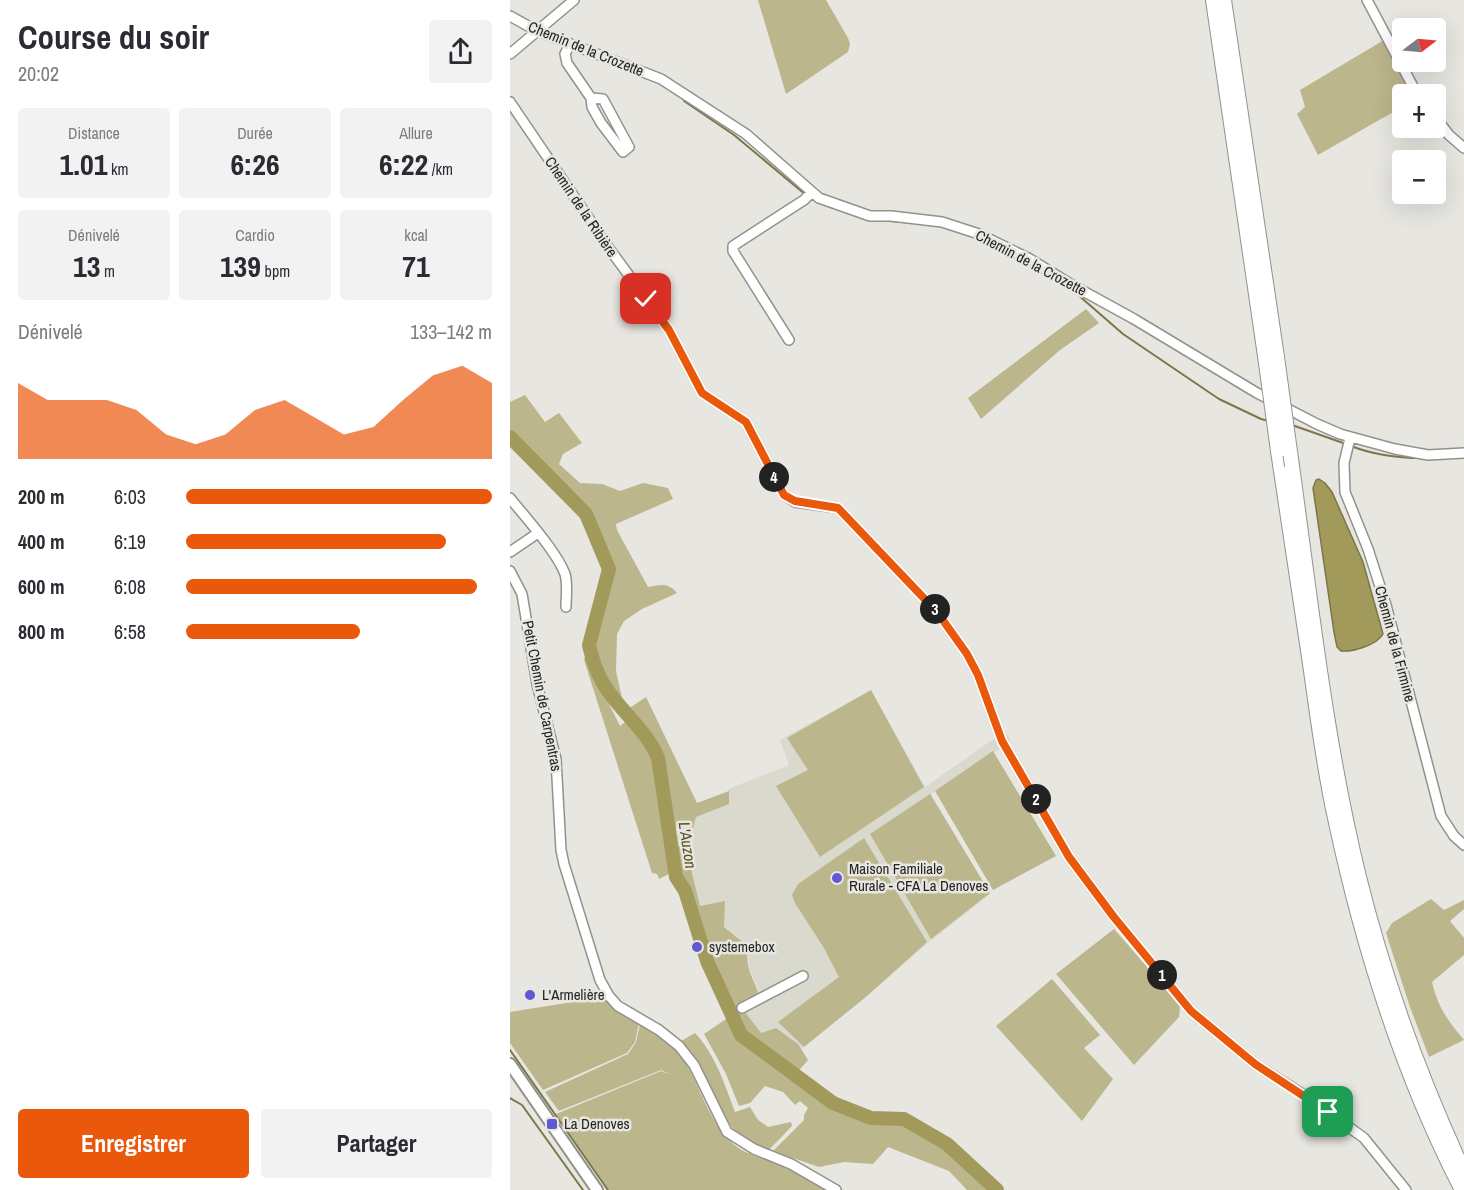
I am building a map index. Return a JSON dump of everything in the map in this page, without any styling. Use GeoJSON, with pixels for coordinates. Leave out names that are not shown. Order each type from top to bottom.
{"type":"FeatureCollection","features":[{"type":"Feature","properties":{"kind":"highway"},"geometry":{"type":"LineString","coordinates":[[1212,0],[1224,41],[1271,357],[1292,466],[1329,721],[1345,813],[1359,878],[1388,976],[1412,1047],[1464,1172]]}},
{"type":"Feature","properties":{"kind":"highway"},"geometry":{"type":"LineString","coordinates":[[1224,41],[1226,0]]}},
{"type":"Feature","properties":{"kind":"highway"},"geometry":{"type":"LineString","coordinates":[[1271,357],[1278,451],[1334,816],[1378,981],[1401,1050],[1434,1132],[1461,1190]]}},
{"type":"Feature","properties":{"kind":"main road"},"geometry":{"type":"LineString","coordinates":[[510,1064],[597,1190]]}},
{"type":"Feature","properties":{"kind":"street"},"geometry":{"type":"LineString","coordinates":[[510,54],[574,0]]}},
{"type":"Feature","properties":{"kind":"street"},"geometry":{"type":"LineString","coordinates":[[1367,0],[1412,84]]}},
{"type":"Feature","properties":{"kind":"street","name":"Chemin de la Crozette"},"geometry":{"type":"LineString","coordinates":[[510,15],[537,32],[661,79],[746,134],[819,198],[870,216],[942,222],[979,234],[1030,259],[1257,393],[1350,438],[1428,454],[1464,453]]}},
{"type":"Feature","properties":{"kind":"street"},"geometry":{"type":"LineString","coordinates":[[570,44],[565,54],[567,63],[591,98],[592,107],[601,123],[623,152],[629,147],[609,108],[603,99],[591,98]]}},
{"type":"Feature","properties":{"kind":"street","name":"Chemin de la Ribière"},"geometry":{"type":"LineString","coordinates":[[510,102],[611,251],[669,330],[702,393],[746,422],[784,495],[795,501],[838,508],[937,612],[967,654],[978,675],[1002,741],[1069,857],[1113,916],[1191,1011],[1255,1064],[1308,1097],[1364,1138],[1406,1190]]}},
{"type":"Feature","properties":{"kind":"street"},"geometry":{"type":"LineString","coordinates":[[1446,131],[1464,148]]}},
{"type":"Feature","properties":{"kind":"street"},"geometry":{"type":"LineString","coordinates":[[789,340],[733,251],[733,246],[804,200],[812,192]]}},
{"type":"Feature","properties":{"kind":"street","name":"Chemin de la Firmine"},"geometry":{"type":"LineString","coordinates":[[1350,438],[1344,463],[1345,492],[1368,549],[1386,605],[1441,816],[1454,836],[1464,845]]}},
{"type":"Feature","properties":{"kind":"street"},"geometry":{"type":"LineString","coordinates":[[510,498],[538,533],[564,573],[567,585],[566,607]]}},
{"type":"Feature","properties":{"kind":"street"},"geometry":{"type":"LineString","coordinates":[[510,552],[538,533]]}},
{"type":"Feature","properties":{"kind":"street","name":"Petit Chemin de Carpentras"},"geometry":{"type":"LineString","coordinates":[[510,571],[513,586],[522,594],[537,684],[556,759],[561,850],[564,864],[604,989],[618,1006],[659,1030],[679,1046],[694,1065],[727,1132],[754,1149],[791,1164],[836,1190]]}},
{"type":"Feature","properties":{"kind":"street"},"geometry":{"type":"LineString","coordinates":[[742,1008],[803,976]]}},
{"type":"Feature","properties":{"kind":"shaded area"},"geometry":{"type":"Polygon","coordinates":[[[758,0],[826,0],[848,38],[850,44],[848,52],[786,94],[758,0]]]}},
{"type":"Feature","properties":{"kind":"shaded area"},"geometry":{"type":"Polygon","coordinates":[[[1384,40],[1392,55],[1392,72],[1401,72],[1407,84],[1392,84],[1392,113],[1318,155],[1297,114],[1305,107],[1300,90],[1384,40]]]}},
{"type":"Feature","properties":{"kind":"shaded area"},"geometry":{"type":"Polygon","coordinates":[[[1086,309],[1099,323],[1060,350],[981,419],[968,398],[1086,309]]]}},
{"type":"Feature","properties":{"kind":"shaded area"},"geometry":{"type":"Polygon","coordinates":[[[525,395],[545,422],[559,413],[582,443],[563,454],[559,464],[580,483],[602,484],[620,491],[643,483],[668,488],[673,499],[616,524],[617,530],[648,587],[667,586],[677,593],[642,609],[624,621],[617,634],[616,671],[623,703],[628,709],[646,697],[697,803],[729,791],[729,804],[696,817],[693,828],[681,823],[676,827],[675,844],[690,852],[691,869],[700,906],[725,901],[724,927],[747,945],[748,966],[758,991],[755,1000],[745,1012],[761,1033],[776,1028],[798,1044],[808,1060],[793,1077],[831,1106],[870,1121],[902,1122],[945,1148],[993,1190],[967,1190],[949,1171],[888,1147],[873,1164],[844,1162],[819,1167],[796,1159],[770,1154],[804,1120],[808,1108],[800,1101],[795,1105],[783,1092],[765,1086],[750,1103],[739,1106],[726,1074],[704,1034],[729,1017],[706,967],[685,893],[677,885],[675,876],[669,874],[659,879],[657,874],[652,873],[584,660],[587,651],[603,692],[620,726],[632,717],[601,675],[590,645],[610,566],[589,513],[510,435],[510,402],[525,395]]]}},
{"type":"Feature","properties":{"kind":"shaded area"},"geometry":{"type":"Polygon","coordinates":[[[1319,479],[1332,492],[1363,562],[1383,634],[1376,641],[1352,650],[1341,651],[1337,647],[1334,632],[1313,488],[1316,480],[1319,479]]]}},
{"type":"Feature","properties":{"kind":"shaded area","name":"Maison Familiale Rurale - CFA La Denoves"},"geometry":{"type":"Polygon","coordinates":[[[871,690],[925,787],[1005,731],[1011,741],[931,794],[990,894],[801,1049],[761,1033],[744,1011],[758,989],[749,968],[747,944],[724,926],[724,902],[700,907],[691,869],[691,852],[675,844],[676,827],[729,804],[728,789],[789,765],[780,740],[871,690]]]}},
{"type":"Feature","properties":{"kind":"shaded area"},"geometry":{"type":"Polygon","coordinates":[[[871,690],[924,787],[820,857],[776,786],[808,770],[787,738],[871,690]]]}},
{"type":"Feature","properties":{"kind":"shaded area"},"geometry":{"type":"Polygon","coordinates":[[[993,751],[1056,856],[993,890],[935,791],[993,751]]]}},
{"type":"Feature","properties":{"kind":"shaded area"},"geometry":{"type":"Polygon","coordinates":[[[930,794],[990,893],[931,939],[870,834],[930,794]]]}},
{"type":"Feature","properties":{"kind":"shaded area"},"geometry":{"type":"Polygon","coordinates":[[[864,838],[927,942],[867,996],[804,1047],[778,1022],[839,977],[792,895],[798,884],[864,838]]]}},
{"type":"Feature","properties":{"kind":"shaded area"},"geometry":{"type":"Polygon","coordinates":[[[1431,899],[1444,910],[1464,900],[1464,909],[1450,921],[1464,938],[1464,955],[1432,982],[1444,1013],[1464,1040],[1429,1057],[1386,933],[1392,923],[1431,899]]]}},
{"type":"Feature","properties":{"kind":"shaded area"},"geometry":{"type":"Polygon","coordinates":[[[1114,929],[1180,1005],[1179,1017],[1134,1065],[1056,974],[1114,929]]]}},
{"type":"Feature","properties":{"kind":"shaded area"},"geometry":{"type":"Polygon","coordinates":[[[1052,979],[1100,1035],[1084,1048],[1113,1079],[1082,1121],[996,1026],[1052,979]]]}},
{"type":"Feature","properties":{"kind":"shaded area"},"geometry":{"type":"Polygon","coordinates":[[[604,997],[615,1009],[639,1023],[635,1042],[627,1053],[543,1090],[510,1043],[510,1012],[604,997]]]}},
{"type":"Feature","properties":{"kind":"shaded area"},"geometry":{"type":"Polygon","coordinates":[[[640,1024],[659,1034],[674,1047],[685,1062],[719,1127],[731,1142],[748,1153],[794,1170],[830,1190],[609,1190],[556,1114],[661,1071],[672,1075],[661,1070],[559,1111],[545,1092],[628,1054],[636,1042],[640,1024]]]}},
{"type":"Feature","properties":{"kind":"shaded area"},"geometry":{"type":"Polygon","coordinates":[[[695,1033],[714,1060],[735,1112],[750,1107],[758,1120],[768,1127],[791,1122],[792,1126],[767,1152],[740,1137],[731,1126],[700,1068],[681,1041],[695,1033]]]}},
{"type":"Feature","properties":{"kind":"waterway"},"geometry":{"type":"LineString","coordinates":[[684,101],[734,135],[806,195]]}},
{"type":"Feature","properties":{"kind":"waterway"},"geometry":{"type":"LineString","coordinates":[[846,212],[866,219]]}},
{"type":"Feature","properties":{"kind":"waterway"},"geometry":{"type":"LineString","coordinates":[[878,220],[914,223]]}},
{"type":"Feature","properties":{"kind":"waterway"},"geometry":{"type":"LineString","coordinates":[[972,236],[1077,294],[1123,334],[1219,399],[1269,421]]}},
{"type":"Feature","properties":{"kind":"waterway"},"geometry":{"type":"LineString","coordinates":[[1292,425],[1346,444]]}},
{"type":"Feature","properties":{"kind":"waterway","name":"L'Auzon"},"geometry":{"type":"LineString","coordinates":[[510,437],[586,514],[609,569],[589,645],[604,685],[647,738],[658,758],[676,877],[685,891],[707,961],[741,1035],[833,1103],[871,1118],[904,1119],[947,1144],[997,1190]]}},
{"type":"Feature","properties":{"kind":"waterway"},"geometry":{"type":"LineString","coordinates":[[1351,446],[1368,452],[1422,458]]}},
{"type":"Feature","properties":{"kind":"waterway"},"geometry":{"type":"LineString","coordinates":[[1449,458],[1464,457]]}},
{"type":"Feature","properties":{"kind":"waterway"},"geometry":{"type":"LineString","coordinates":[[510,1050],[608,1190]]}},
{"type":"Feature","properties":{"kind":"waterway"},"geometry":{"type":"LineString","coordinates":[[510,1098],[522,1105],[583,1190]]}},
{"type":"Feature","properties":{"kind":"place","name":"Maison Familiale Rurale - CFA La Denoves"},"geometry":{"type":"Point","coordinates":[837,878]}},
{"type":"Feature","properties":{"kind":"place","name":"systemebox"},"geometry":{"type":"Point","coordinates":[697,947]}},
{"type":"Feature","properties":{"kind":"place","name":"L'Armelière"},"geometry":{"type":"Point","coordinates":[530,995]}},
{"type":"Feature","properties":{"kind":"place","name":"La Denoves"},"geometry":{"type":"Point","coordinates":[552,1124]}},
{"type":"Feature","properties":{"kind":"route"},"geometry":{"type":"LineString","coordinates":[[646,299],[669,330],[702,393],[746,422],[757,439],[784,495],[810,505],[838,508],[937,612],[967,654],[978,675],[1002,741],[1069,857],[1113,916],[1191,1011],[1255,1064],[1328,1112]]}}]}
